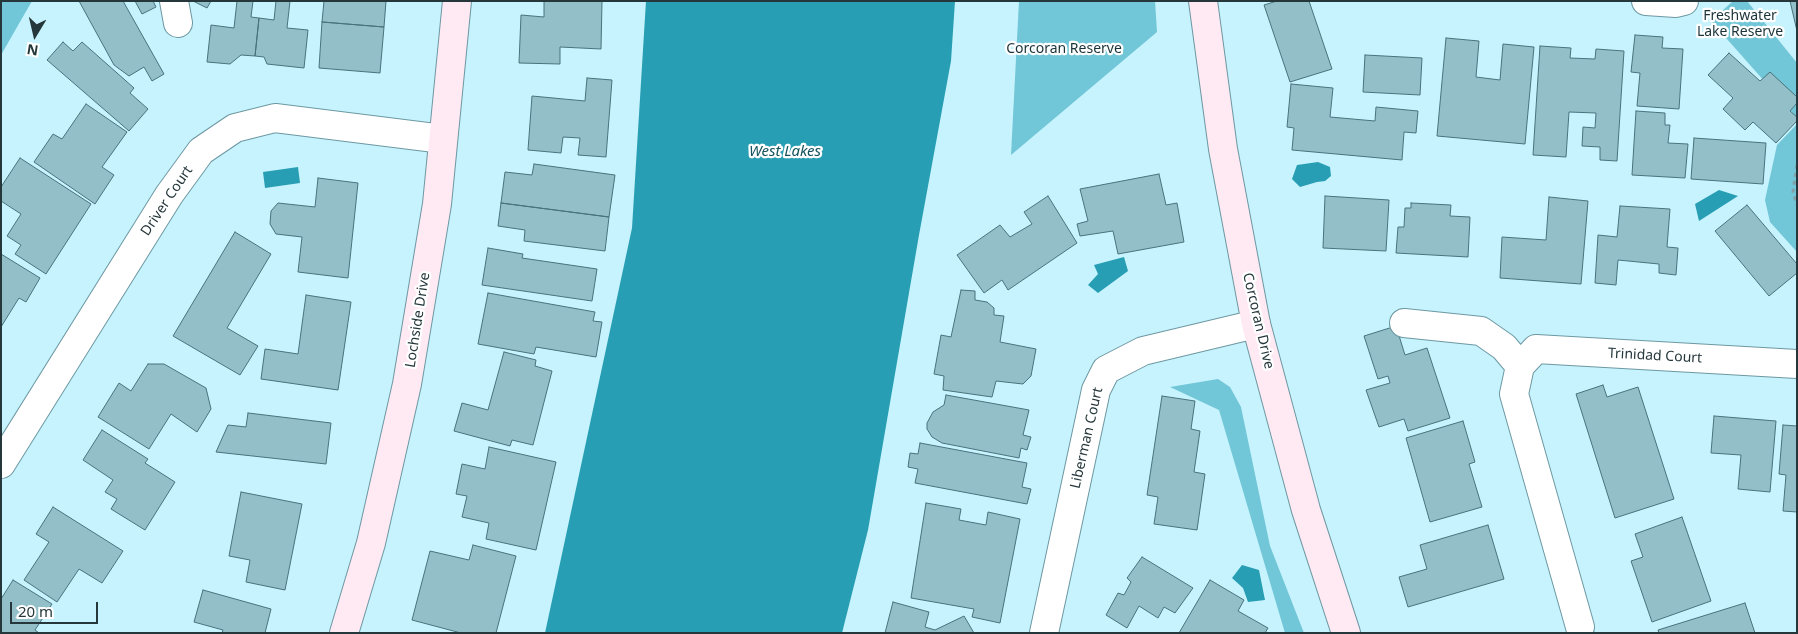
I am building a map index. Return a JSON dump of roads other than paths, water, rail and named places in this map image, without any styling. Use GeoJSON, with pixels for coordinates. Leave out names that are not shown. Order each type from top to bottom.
{"type":"FeatureCollection","features":[{"type":"Feature","properties":{"kind":"street","name":"Lochside Drive"},"geometry":{"type":"LineString","coordinates":[[344,633],[371,543],[408,384],[437,204],[457,1]]}},
{"type":"Feature","properties":{"kind":"street","name":"Corcoran Drive"},"geometry":{"type":"LineString","coordinates":[[1204,1],[1224,149],[1256,324],[1306,510],[1346,633]]}},
{"type":"Feature","properties":{"kind":"street"},"geometry":{"type":"LineString","coordinates":[[1646,1],[1676,3],[1684,1]]}},
{"type":"Feature","properties":{"kind":"street","name":"Driver Court"},"geometry":{"type":"LineString","coordinates":[[1,464],[169,195],[201,152],[235,128],[275,118],[443,139]]}},
{"type":"Feature","properties":{"kind":"street"},"geometry":{"type":"LineString","coordinates":[[1404,323],[1481,331],[1504,347],[1520,366],[1514,394],[1575,631]]}},
{"type":"Feature","properties":{"kind":"street","name":"Liberman Court"},"geometry":{"type":"LineString","coordinates":[[1044,633],[1096,390],[1106,370],[1143,351],[1256,324]]}},
{"type":"Feature","properties":{"kind":"street","name":"Trinidad Court"},"geometry":{"type":"LineString","coordinates":[[1520,366],[1536,349],[1797,364]]}},
{"type":"Feature","properties":{"kind":"water","name":"West Lakes"},"geometry":{"type":"Polygon","coordinates":[[[646,1],[955,1],[951,61],[868,530],[842,633],[545,633],[632,228],[646,1]]]}},
{"type":"Feature","properties":{"kind":"water"},"geometry":{"type":"Polygon","coordinates":[[[1318,162],[1330,167],[1331,176],[1325,181],[1300,187],[1292,179],[1297,165],[1318,162]]]}},
{"type":"Feature","properties":{"kind":"water"},"geometry":{"type":"Polygon","coordinates":[[[298,167],[300,183],[265,188],[263,172],[298,167]]]}},
{"type":"Feature","properties":{"kind":"water"},"geometry":{"type":"Polygon","coordinates":[[[1719,190],[1738,196],[1699,221],[1695,204],[1719,190]]]}},
{"type":"Feature","properties":{"kind":"water"},"geometry":{"type":"Polygon","coordinates":[[[1124,257],[1128,271],[1098,293],[1088,285],[1098,274],[1094,265],[1124,257]]]}},
{"type":"Feature","properties":{"kind":"water"},"geometry":{"type":"Polygon","coordinates":[[[1242,565],[1259,570],[1265,600],[1248,602],[1243,588],[1232,578],[1242,565]]]}},
{"type":"Feature","properties":{"kind":"park label","name":"Freshwater Lake Reserve"},"geometry":{"type":"Point","coordinates":[1740,24]}},
{"type":"Feature","properties":{"kind":"park label","name":"Corcoran Reserve"},"geometry":{"type":"Point","coordinates":[1064,49]}}]}
